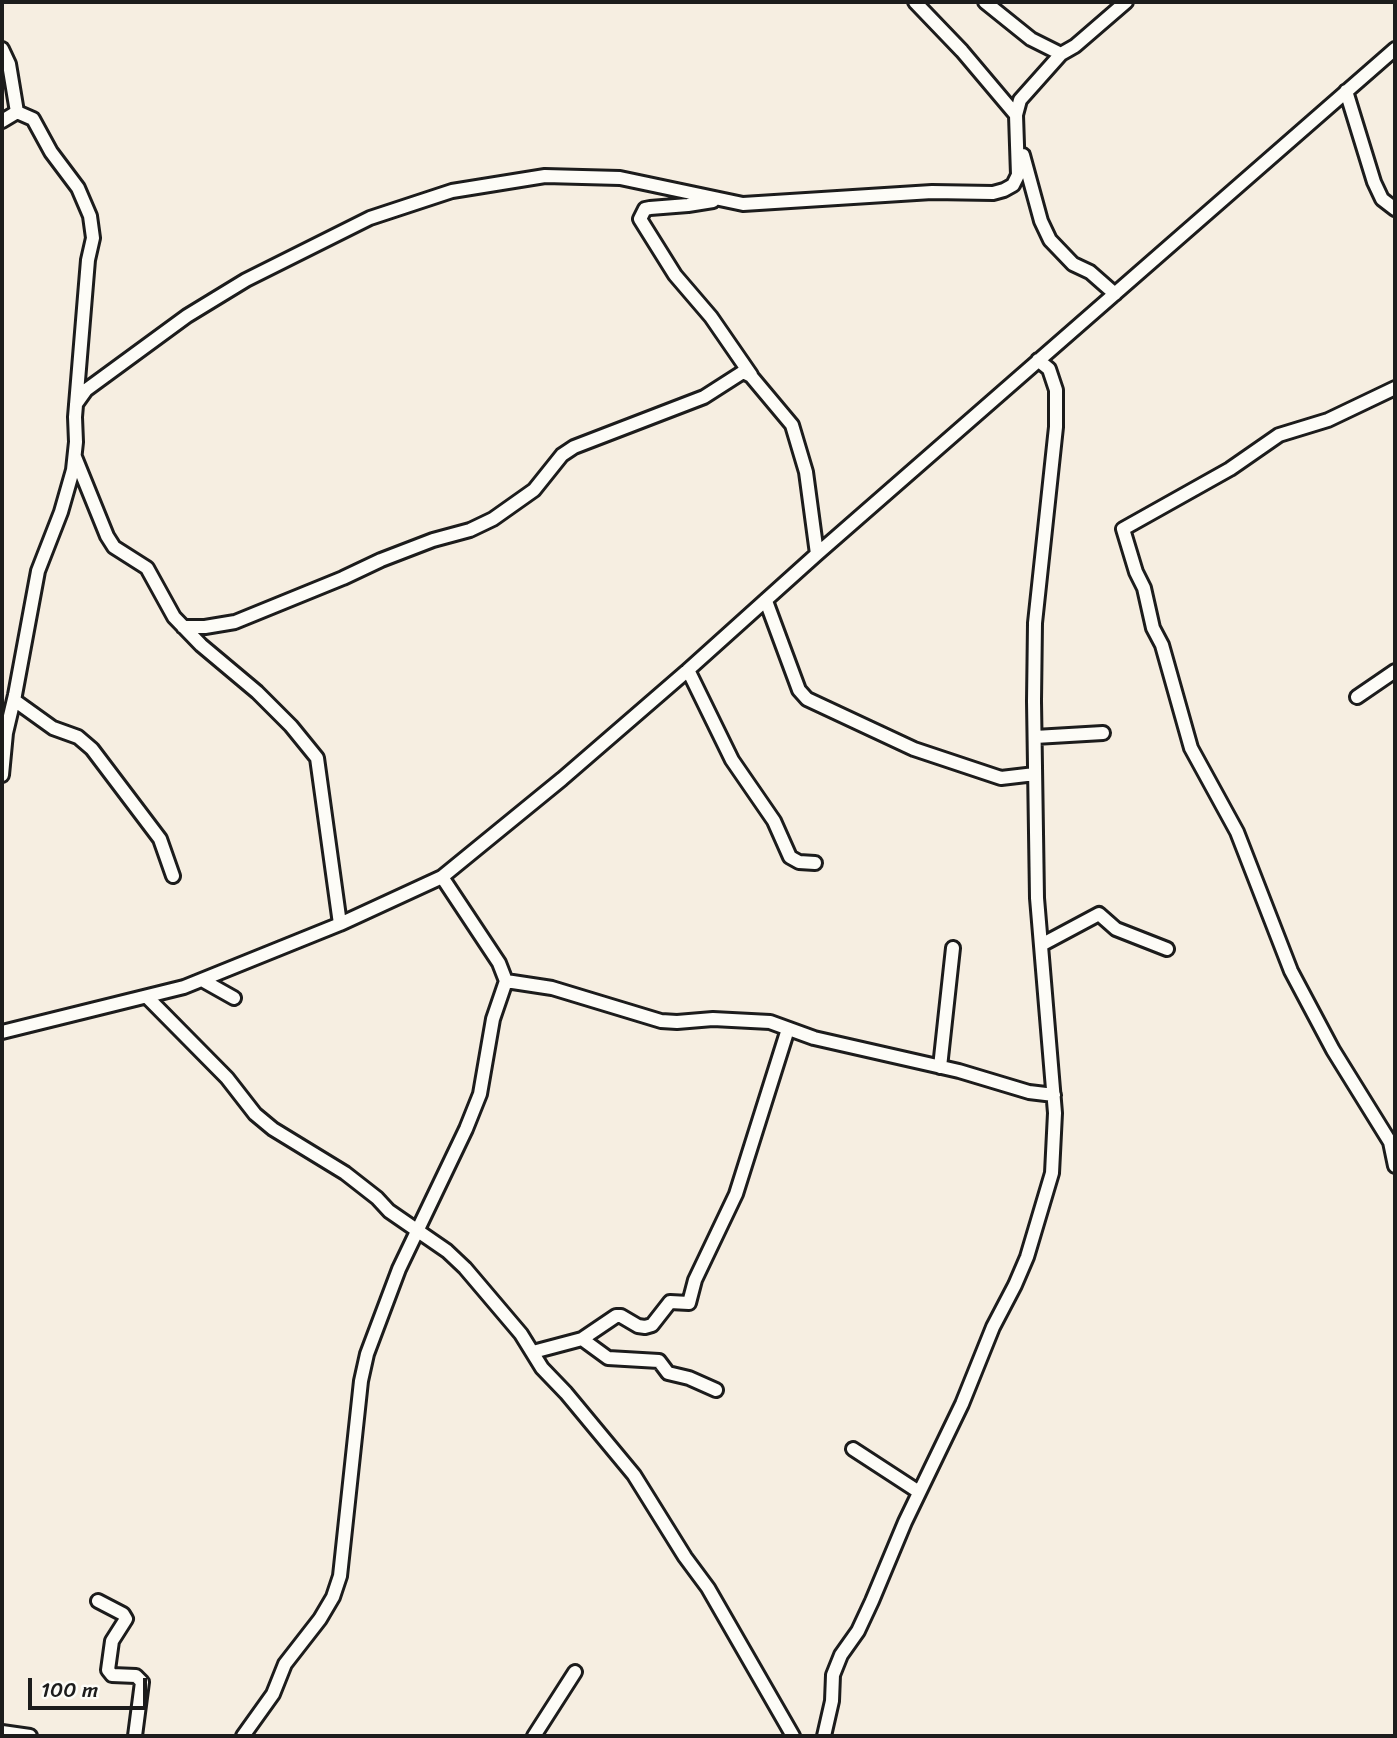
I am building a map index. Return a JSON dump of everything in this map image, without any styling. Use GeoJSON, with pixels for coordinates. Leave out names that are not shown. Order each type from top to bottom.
{"type":"FeatureCollection","features":[{"type":"Feature","properties":{"kind":"street"},"geometry":{"type":"LineString","coordinates":[[915,2],[1016,115]]}},
{"type":"Feature","properties":{"kind":"street"},"geometry":{"type":"LineString","coordinates":[[985,2],[1031,39],[1061,54]]}},
{"type":"Feature","properties":{"kind":"street"},"geometry":{"type":"LineString","coordinates":[[1115,294],[1090,272],[1073,264],[1050,240],[1023,179],[1016,115],[1020,100],[1027,89],[1061,54],[1075,46],[1126,2]]}},
{"type":"Feature","properties":{"kind":"street"},"geometry":{"type":"LineString","coordinates":[[2,49],[9,64],[17,112]]}},
{"type":"Feature","properties":{"kind":"street"},"geometry":{"type":"LineString","coordinates":[[2,1032],[147,997],[202,980],[340,924],[442,877],[562,779],[688,670],[1038,360],[1395,50]]}},
{"type":"Feature","properties":{"kind":"street"},"geometry":{"type":"LineString","coordinates":[[1346,91],[1374,182],[1382,199],[1395,209]]}},
{"type":"Feature","properties":{"kind":"street"},"geometry":{"type":"LineString","coordinates":[[2,121],[17,112]]}},
{"type":"Feature","properties":{"kind":"street"},"geometry":{"type":"LineString","coordinates":[[2,775],[2,753],[38,571],[68,490],[75,457],[76,404],[88,260],[93,238],[90,216],[78,188],[51,152],[33,119],[17,112]]}},
{"type":"Feature","properties":{"kind":"street"},"geometry":{"type":"LineString","coordinates":[[76,404],[86,390],[187,316],[234,287],[370,218],[452,191],[545,176],[620,178],[743,204],[932,192],[993,193],[1023,179]]}},
{"type":"Feature","properties":{"kind":"street"},"geometry":{"type":"LineString","coordinates":[[719,200],[645,209],[640,219],[675,275],[711,317],[751,376],[792,425],[806,472],[817,554]]}},
{"type":"Feature","properties":{"kind":"street"},"geometry":{"type":"LineString","coordinates":[[824,1736],[832,1701],[833,1675],[841,1655],[862,1621],[1027,1257],[1052,1173],[1054,1095],[1037,898],[1035,623],[1056,427],[1056,390],[1049,369],[1038,360]]}},
{"type":"Feature","properties":{"kind":"street"},"geometry":{"type":"LineString","coordinates":[[183,627],[205,627],[235,622],[381,560],[433,540],[470,530],[493,519],[534,490],[562,455],[574,447],[705,397],[737,374],[743,372],[751,376]]}},
{"type":"Feature","properties":{"kind":"street"},"geometry":{"type":"LineString","coordinates":[[1395,388],[1328,420],[1279,435],[1230,468],[1122,529],[1144,588],[1153,628],[1162,645],[1191,748],[1237,832],[1291,971],[1333,1050],[1390,1142],[1395,1166]]}},
{"type":"Feature","properties":{"kind":"street"},"geometry":{"type":"LineString","coordinates":[[75,457],[114,547],[147,568],[174,617],[257,692],[291,726],[317,758],[340,924]]}},
{"type":"Feature","properties":{"kind":"street"},"geometry":{"type":"LineString","coordinates":[[766,601],[799,690],[807,699],[914,749],[1001,778],[1035,774]]}},
{"type":"Feature","properties":{"kind":"street"},"geometry":{"type":"LineString","coordinates":[[688,670],[732,760],[768,812],[790,857],[799,862],[815,863]]}},
{"type":"Feature","properties":{"kind":"street"},"geometry":{"type":"LineString","coordinates":[[1357,697],[1395,671]]}},
{"type":"Feature","properties":{"kind":"street"},"geometry":{"type":"LineString","coordinates":[[14,700],[53,728],[78,737],[92,749],[160,839],[173,876]]}},
{"type":"Feature","properties":{"kind":"street"},"geometry":{"type":"LineString","coordinates":[[1035,737],[1103,733]]}},
{"type":"Feature","properties":{"kind":"street"},"geometry":{"type":"LineString","coordinates":[[243,1736],[273,1694],[285,1664],[320,1619],[333,1597],[340,1576],[357,1411],[367,1354],[395,1279],[480,1094],[493,1020],[506,981],[499,963],[442,877]]}},
{"type":"Feature","properties":{"kind":"street"},"geometry":{"type":"LineString","coordinates":[[1041,945],[1099,914],[1116,929],[1167,949]]}},
{"type":"Feature","properties":{"kind":"street"},"geometry":{"type":"LineString","coordinates":[[940,1067],[954,948]]}},
{"type":"Feature","properties":{"kind":"street"},"geometry":{"type":"LineString","coordinates":[[202,980],[233,998]]}},
{"type":"Feature","properties":{"kind":"street"},"geometry":{"type":"LineString","coordinates":[[506,981],[552,988],[661,1021],[713,1019],[770,1022],[838,1044],[940,1067],[1029,1092],[1054,1095]]}},
{"type":"Feature","properties":{"kind":"street"},"geometry":{"type":"LineString","coordinates":[[147,997],[273,1129],[345,1173],[389,1211],[447,1251],[465,1268],[521,1334],[542,1368],[635,1475],[685,1557],[708,1588],[793,1736]]}},
{"type":"Feature","properties":{"kind":"street"},"geometry":{"type":"LineString","coordinates":[[533,1352],[582,1339],[611,1317],[621,1316],[645,1327],[652,1325],[670,1302],[689,1303],[695,1280],[736,1194],[788,1029]]}},
{"type":"Feature","properties":{"kind":"street"},"geometry":{"type":"LineString","coordinates":[[582,1339],[608,1357],[659,1361],[668,1373],[689,1378],[716,1390]]}},
{"type":"Feature","properties":{"kind":"street"},"geometry":{"type":"LineString","coordinates":[[853,1449],[919,1492]]}},
{"type":"Feature","properties":{"kind":"street"},"geometry":{"type":"LineString","coordinates":[[99,1601],[123,1614],[126,1619],[112,1642],[108,1670],[112,1675],[136,1676],[142,1682],[135,1736]]}},
{"type":"Feature","properties":{"kind":"street"},"geometry":{"type":"LineString","coordinates":[[534,1736],[575,1672]]}},
{"type":"Feature","properties":{"kind":"street"},"geometry":{"type":"LineString","coordinates":[[2,1732],[30,1736]]}}]}
